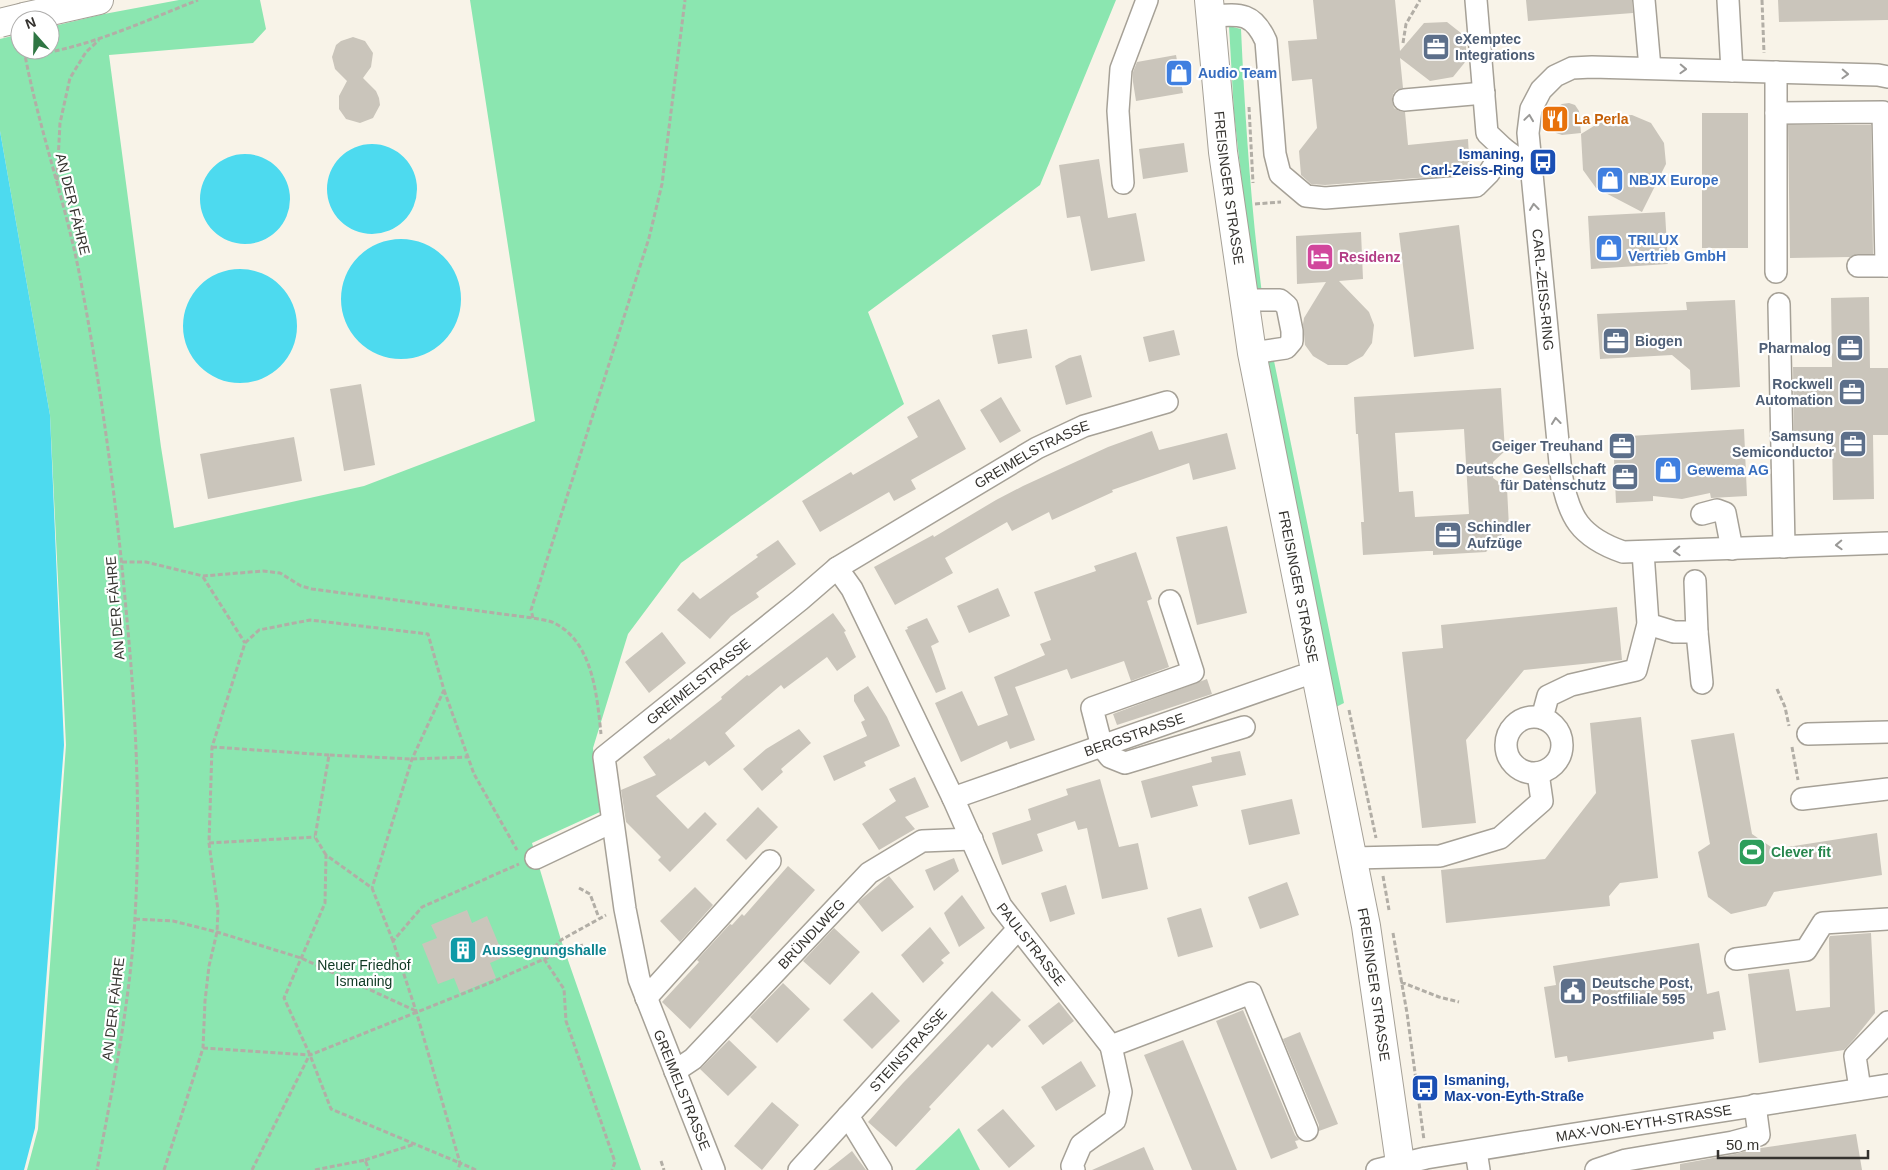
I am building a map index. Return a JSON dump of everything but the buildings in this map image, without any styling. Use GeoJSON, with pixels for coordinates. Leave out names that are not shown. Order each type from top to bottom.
{"type":"FeatureCollection","features":[{"type":"Feature","properties":{"kind":"main road"},"geometry":{"type":"LineString","coordinates":[[56,10],[99,0]]}},
{"type":"Feature","properties":{"kind":"main road","name":"FREISINGER STRASSE"},"geometry":{"type":"LineString","coordinates":[[1210,8],[1222,143],[1252,352],[1317,673],[1367,857],[1374,980],[1401,1166]]}},
{"type":"Feature","properties":{"kind":"street"},"geometry":{"type":"LineString","coordinates":[[1123,183],[1118,111],[1121,69],[1148,0]]}},
{"type":"Feature","properties":{"kind":"street"},"geometry":{"type":"LineString","coordinates":[[1476,0],[1488,133],[1504,149],[1530,166]]}},
{"type":"Feature","properties":{"kind":"street"},"geometry":{"type":"LineString","coordinates":[[1644,0],[1650,68]]}},
{"type":"Feature","properties":{"kind":"street"},"geometry":{"type":"LineString","coordinates":[[1728,0],[1732,70]]}},
{"type":"Feature","properties":{"kind":"street"},"geometry":{"type":"LineString","coordinates":[[1210,8],[1253,20],[1261,29],[1266,41],[1275,154],[1280,174],[1306,196],[1325,198],[1476,186],[1489,173],[1504,149]]}},
{"type":"Feature","properties":{"kind":"street","name":"CARL-ZEISS-RING"},"geometry":{"type":"LineString","coordinates":[[1888,77],[1878,75],[1732,70],[1572,68],[1555,76],[1540,90],[1531,109],[1528,133],[1565,495],[1572,514],[1586,533],[1602,545],[1623,552],[1888,543]]}},
{"type":"Feature","properties":{"kind":"street"},"geometry":{"type":"LineString","coordinates":[[1770,72],[1776,113],[1776,272]]}},
{"type":"Feature","properties":{"kind":"street"},"geometry":{"type":"LineString","coordinates":[[1404,100],[1484,93]]}},
{"type":"Feature","properties":{"kind":"street"},"geometry":{"type":"LineString","coordinates":[[1776,113],[1883,112],[1887,266],[1858,266]]}},
{"type":"Feature","properties":{"kind":"street"},"geometry":{"type":"LineString","coordinates":[[1244,300],[1280,300],[1287,306],[1292,332],[1292,341],[1286,348],[1252,352]]}},
{"type":"Feature","properties":{"kind":"street"},"geometry":{"type":"LineString","coordinates":[[1779,304],[1784,547]]}},
{"type":"Feature","properties":{"kind":"street","name":"GREIMELSTRASSE"},"geometry":{"type":"LineString","coordinates":[[714,1170],[639,979],[625,909],[604,757],[800,600],[836,568],[1037,448],[1084,426],[1167,402]]}},
{"type":"Feature","properties":{"kind":"street"},"geometry":{"type":"LineString","coordinates":[[1702,514],[1717,510],[1725,513],[1732,549]]}},
{"type":"Feature","properties":{"kind":"street"},"geometry":{"type":"LineString","coordinates":[[1542,718],[1548,696],[1571,684],[1636,670],[1648,624],[1643,552]]}},
{"type":"Feature","properties":{"kind":"street","name":"PAULSTRASSE"},"geometry":{"type":"LineString","coordinates":[[836,568],[852,588],[953,798],[1001,906],[1111,1046]]}},
{"type":"Feature","properties":{"kind":"street"},"geometry":{"type":"LineString","coordinates":[[1695,581],[1702,683]]}},
{"type":"Feature","properties":{"kind":"street"},"geometry":{"type":"LineString","coordinates":[[1170,601],[1193,672],[1092,708],[1102,747],[1110,757],[1125,763],[1244,727]]}},
{"type":"Feature","properties":{"kind":"street"},"geometry":{"type":"LineString","coordinates":[[1648,624],[1674,632],[1697,632]]}},
{"type":"Feature","properties":{"kind":"street","name":"BERGSTRASSE"},"geometry":{"type":"LineString","coordinates":[[953,798],[1302,676],[1317,673]]}},
{"type":"Feature","properties":{"kind":"street"},"geometry":{"type":"LineString","coordinates":[[1542,718],[1550,722],[1557,729],[1561,737],[1562,747],[1560,756],[1555,764],[1547,770],[1538,773],[1521,770],[1508,757],[1507,739],[1516,724],[1524,719],[1542,718]]}},
{"type":"Feature","properties":{"kind":"street"},"geometry":{"type":"LineString","coordinates":[[1808,734],[1888,732]]}},
{"type":"Feature","properties":{"kind":"street"},"geometry":{"type":"LineString","coordinates":[[1367,857],[1440,856],[1500,838],[1542,801],[1538,773]]}},
{"type":"Feature","properties":{"kind":"street"},"geometry":{"type":"LineString","coordinates":[[1802,799],[1888,789]]}},
{"type":"Feature","properties":{"kind":"street"},"geometry":{"type":"LineString","coordinates":[[530,860],[612,822]]}},
{"type":"Feature","properties":{"kind":"street","name":"BRÜNDLWEG"},"geometry":{"type":"LineString","coordinates":[[675,1071],[693,1059],[869,873],[922,841],[972,839]]}},
{"type":"Feature","properties":{"kind":"street"},"geometry":{"type":"LineString","coordinates":[[646,998],[770,861]]}},
{"type":"Feature","properties":{"kind":"street"},"geometry":{"type":"LineString","coordinates":[[1736,959],[1806,950],[1823,923],[1888,919]]}},
{"type":"Feature","properties":{"kind":"street","name":"STEINSTRASSE"},"geometry":{"type":"LineString","coordinates":[[799,1170],[1018,929]]}},
{"type":"Feature","properties":{"kind":"street"},"geometry":{"type":"LineString","coordinates":[[1074,1170],[1072,1166],[1081,1144],[1115,1120],[1121,1092],[1111,1046],[1251,993],[1307,1130]]}},
{"type":"Feature","properties":{"kind":"street"},"geometry":{"type":"LineString","coordinates":[[1860,1089],[1855,1056],[1888,1022]]}},
{"type":"Feature","properties":{"kind":"street","name":"MAX-VON-EYTH-STRASSE"},"geometry":{"type":"LineString","coordinates":[[1401,1166],[1478,1160],[1755,1105],[1888,1086]]}},
{"type":"Feature","properties":{"kind":"street"},"geometry":{"type":"LineString","coordinates":[[1596,1170],[1626,1160],[1733,1142],[1759,1135],[1755,1105]]}},
{"type":"Feature","properties":{"kind":"street"},"geometry":{"type":"LineString","coordinates":[[848,1116],[881,1170]]}},
{"type":"Feature","properties":{"kind":"path"},"geometry":{"type":"LineString","coordinates":[[60,49],[101,38],[198,0]]}},
{"type":"Feature","properties":{"kind":"path"},"geometry":{"type":"LineString","coordinates":[[533,618],[531,610],[650,238],[662,184],[685,0]]}},
{"type":"Feature","properties":{"kind":"path"},"geometry":{"type":"LineString","coordinates":[[1403,43],[1406,24],[1420,0]]}},
{"type":"Feature","properties":{"kind":"path"},"geometry":{"type":"LineString","coordinates":[[1762,0],[1770,72]]}},
{"type":"Feature","properties":{"kind":"path"},"geometry":{"type":"LineString","coordinates":[[57,186],[60,123],[70,78],[86,52],[101,38]]}},
{"type":"Feature","properties":{"kind":"path","name":"AN DER FÄHRE"},"geometry":{"type":"LineString","coordinates":[[26,60],[79,275],[109,455],[122,562],[134,696],[138,822],[135,919],[122,1042],[97,1170]]}},
{"type":"Feature","properties":{"kind":"path"},"geometry":{"type":"LineString","coordinates":[[1248,103],[1253,186]]}},
{"type":"Feature","properties":{"kind":"path"},"geometry":{"type":"LineString","coordinates":[[1254,195],[1254,204]]}},
{"type":"Feature","properties":{"kind":"path"},"geometry":{"type":"LineString","coordinates":[[122,562],[146,562],[203,576],[264,571],[280,573],[301,586],[312,590],[552,622],[571,634],[586,658],[596,686],[604,757]]}},
{"type":"Feature","properties":{"kind":"path"},"geometry":{"type":"LineString","coordinates":[[203,576],[246,643]]}},
{"type":"Feature","properties":{"kind":"path"},"geometry":{"type":"LineString","coordinates":[[164,1170],[203,1048],[209,966],[217,932],[218,910],[209,843],[212,747],[246,643],[259,630],[310,620],[428,634],[444,690],[474,774],[530,860],[422,907],[393,941]]}},
{"type":"Feature","properties":{"kind":"path"},"geometry":{"type":"LineString","coordinates":[[372,888],[412,759],[444,690]]}},
{"type":"Feature","properties":{"kind":"path"},"geometry":{"type":"LineString","coordinates":[[1348,702],[1367,857],[1390,914]]}},
{"type":"Feature","properties":{"kind":"path"},"geometry":{"type":"LineString","coordinates":[[212,747],[412,759],[468,757]]}},
{"type":"Feature","properties":{"kind":"path"},"geometry":{"type":"LineString","coordinates":[[329,755],[315,837],[326,855],[372,888],[393,941],[416,1011],[460,1163],[458,1170]]}},
{"type":"Feature","properties":{"kind":"path"},"geometry":{"type":"LineString","coordinates":[[209,843],[315,837]]}},
{"type":"Feature","properties":{"kind":"path"},"geometry":{"type":"LineString","coordinates":[[326,855],[325,903],[284,998],[310,1055],[331,1109],[476,1170]]}},
{"type":"Feature","properties":{"kind":"path"},"geometry":{"type":"LineString","coordinates":[[578,888],[590,894],[599,918]]}},
{"type":"Feature","properties":{"kind":"path"},"geometry":{"type":"LineString","coordinates":[[544,958],[561,940],[599,918],[625,909]]}},
{"type":"Feature","properties":{"kind":"path"},"geometry":{"type":"LineString","coordinates":[[135,919],[173,921],[217,932],[301,958],[416,1011]]}},
{"type":"Feature","properties":{"kind":"path"},"geometry":{"type":"LineString","coordinates":[[1391,924],[1401,982],[1401,1166]]}},
{"type":"Feature","properties":{"kind":"path"},"geometry":{"type":"LineString","coordinates":[[203,1048],[310,1055],[492,982],[544,958],[583,944]]}},
{"type":"Feature","properties":{"kind":"path"},"geometry":{"type":"LineString","coordinates":[[544,958],[564,989],[566,1021],[615,1162],[612,1170]]}},
{"type":"Feature","properties":{"kind":"path"},"geometry":{"type":"LineString","coordinates":[[1401,982],[1439,997],[1459,1002]]}},
{"type":"Feature","properties":{"kind":"path"},"geometry":{"type":"LineString","coordinates":[[252,1170],[310,1055]]}},
{"type":"Feature","properties":{"kind":"path"},"geometry":{"type":"LineString","coordinates":[[315,1170],[365,1160],[414,1144]]}},
{"type":"Feature","properties":{"kind":"path"},"geometry":{"type":"LineString","coordinates":[[365,1160],[369,1170]]}},
{"type":"Feature","properties":{"kind":"path"},"geometry":{"type":"LineString","coordinates":[[661,1162],[664,1170]]}},
{"type":"Feature","properties":{"kind":"green space","name":"Neuer Friedhof Ismaning"},"geometry":{"type":"Polygon","coordinates":[[[179,0],[260,0],[266,29],[253,43],[109,55],[161,447],[174,528],[364,486],[535,421],[470,0],[1116,0],[1040,185],[868,312],[904,404],[681,563],[628,634],[593,748],[600,812],[532,843],[561,940],[641,1170],[27,1170],[38,1129],[66,745],[50,415],[0,131],[0,39],[10,36],[10,60],[60,60],[60,25],[179,0]]]}},
{"type":"Feature","properties":{"kind":"green space"},"geometry":{"type":"Polygon","coordinates":[[[1229,26],[1241,29],[1249,162],[1262,294],[1254,290],[1234,113],[1229,26]]]}},
{"type":"Feature","properties":{"kind":"green space"},"geometry":{"type":"Polygon","coordinates":[[[1273,356],[1344,703],[1336,707],[1265,361],[1273,356]]]}},
{"type":"Feature","properties":{"kind":"green space"},"geometry":{"type":"Polygon","coordinates":[[[959,1128],[980,1170],[915,1170],[959,1128]]]}},
{"type":"Feature","properties":{"kind":"water"},"geometry":{"type":"Polygon","coordinates":[[[0,131],[50,415],[64,745],[35,1128],[24,1170],[0,1170],[0,131]]]}},
{"type":"Feature","properties":{"kind":"water"},"geometry":{"type":"Polygon","coordinates":[[[372,144],[389,148],[404,157],[413,172],[417,189],[413,206],[404,221],[389,230],[372,234],[355,230],[340,221],[331,206],[327,189],[331,172],[340,157],[355,148],[372,144]]]}},
{"type":"Feature","properties":{"kind":"water"},"geometry":{"type":"Polygon","coordinates":[[[245,154],[262,158],[277,167],[286,182],[290,199],[286,216],[277,231],[262,240],[245,244],[228,240],[213,231],[204,216],[200,199],[204,182],[213,167],[228,158],[245,154]]]}},
{"type":"Feature","properties":{"kind":"water"},"geometry":{"type":"Polygon","coordinates":[[[401,239],[424,243],[444,256],[457,276],[461,299],[457,322],[444,342],[424,355],[401,359],[378,355],[358,342],[345,322],[341,299],[345,276],[358,256],[378,243],[401,239]]]}},
{"type":"Feature","properties":{"kind":"water"},"geometry":{"type":"Polygon","coordinates":[[[240,269],[262,273],[280,286],[293,304],[297,326],[293,348],[280,366],[262,379],[240,383],[218,379],[200,366],[187,348],[183,326],[187,304],[200,286],[218,273],[240,269]]]}},
{"type":"Feature","properties":{"kind":"place","name":"eXemptec Integrations"},"geometry":{"type":"Point","coordinates":[1436,47]}},
{"type":"Feature","properties":{"kind":"place","name":"Audio Team"},"geometry":{"type":"Point","coordinates":[1179,73]}},
{"type":"Feature","properties":{"kind":"place","name":"La Perla"},"geometry":{"type":"Point","coordinates":[1555,119]}},
{"type":"Feature","properties":{"kind":"place","name":"Ismaning, Carl-Zeiss-Ring"},"geometry":{"type":"Point","coordinates":[1543,162]}},
{"type":"Feature","properties":{"kind":"place","name":"NBJX Europe"},"geometry":{"type":"Point","coordinates":[1610,180]}},
{"type":"Feature","properties":{"kind":"place","name":"TRILUX Vertrieb GmbH"},"geometry":{"type":"Point","coordinates":[1609,248]}},
{"type":"Feature","properties":{"kind":"place","name":"Residenz"},"geometry":{"type":"Point","coordinates":[1320,257]}},
{"type":"Feature","properties":{"kind":"place","name":"Biogen"},"geometry":{"type":"Point","coordinates":[1616,341]}},
{"type":"Feature","properties":{"kind":"place","name":"Pharmalog"},"geometry":{"type":"Point","coordinates":[1850,348]}},
{"type":"Feature","properties":{"kind":"place","name":"Rockwell Automation"},"geometry":{"type":"Point","coordinates":[1852,392]}},
{"type":"Feature","properties":{"kind":"place","name":"Samsung Semiconductor"},"geometry":{"type":"Point","coordinates":[1853,444]}},
{"type":"Feature","properties":{"kind":"place","name":"Geiger Treuhand"},"geometry":{"type":"Point","coordinates":[1622,446]}},
{"type":"Feature","properties":{"kind":"place","name":"Gewema AG"},"geometry":{"type":"Point","coordinates":[1668,470]}},
{"type":"Feature","properties":{"kind":"place","name":"Deutsche Gesellschaft für Datenschutz"},"geometry":{"type":"Point","coordinates":[1625,477]}},
{"type":"Feature","properties":{"kind":"place","name":"Schindler Aufzüge"},"geometry":{"type":"Point","coordinates":[1448,535]}},
{"type":"Feature","properties":{"kind":"place","name":"Clever fit"},"geometry":{"type":"Point","coordinates":[1752,852]}},
{"type":"Feature","properties":{"kind":"place","name":"Aussegnungshalle"},"geometry":{"type":"Point","coordinates":[463,950]}},
{"type":"Feature","properties":{"kind":"place","name":"Deutsche Post, Postfiliale 595"},"geometry":{"type":"Point","coordinates":[1573,991]}},
{"type":"Feature","properties":{"kind":"place","name":"Ismaning, Max-von-Eyth-Straße"},"geometry":{"type":"Point","coordinates":[1425,1088]}}]}
